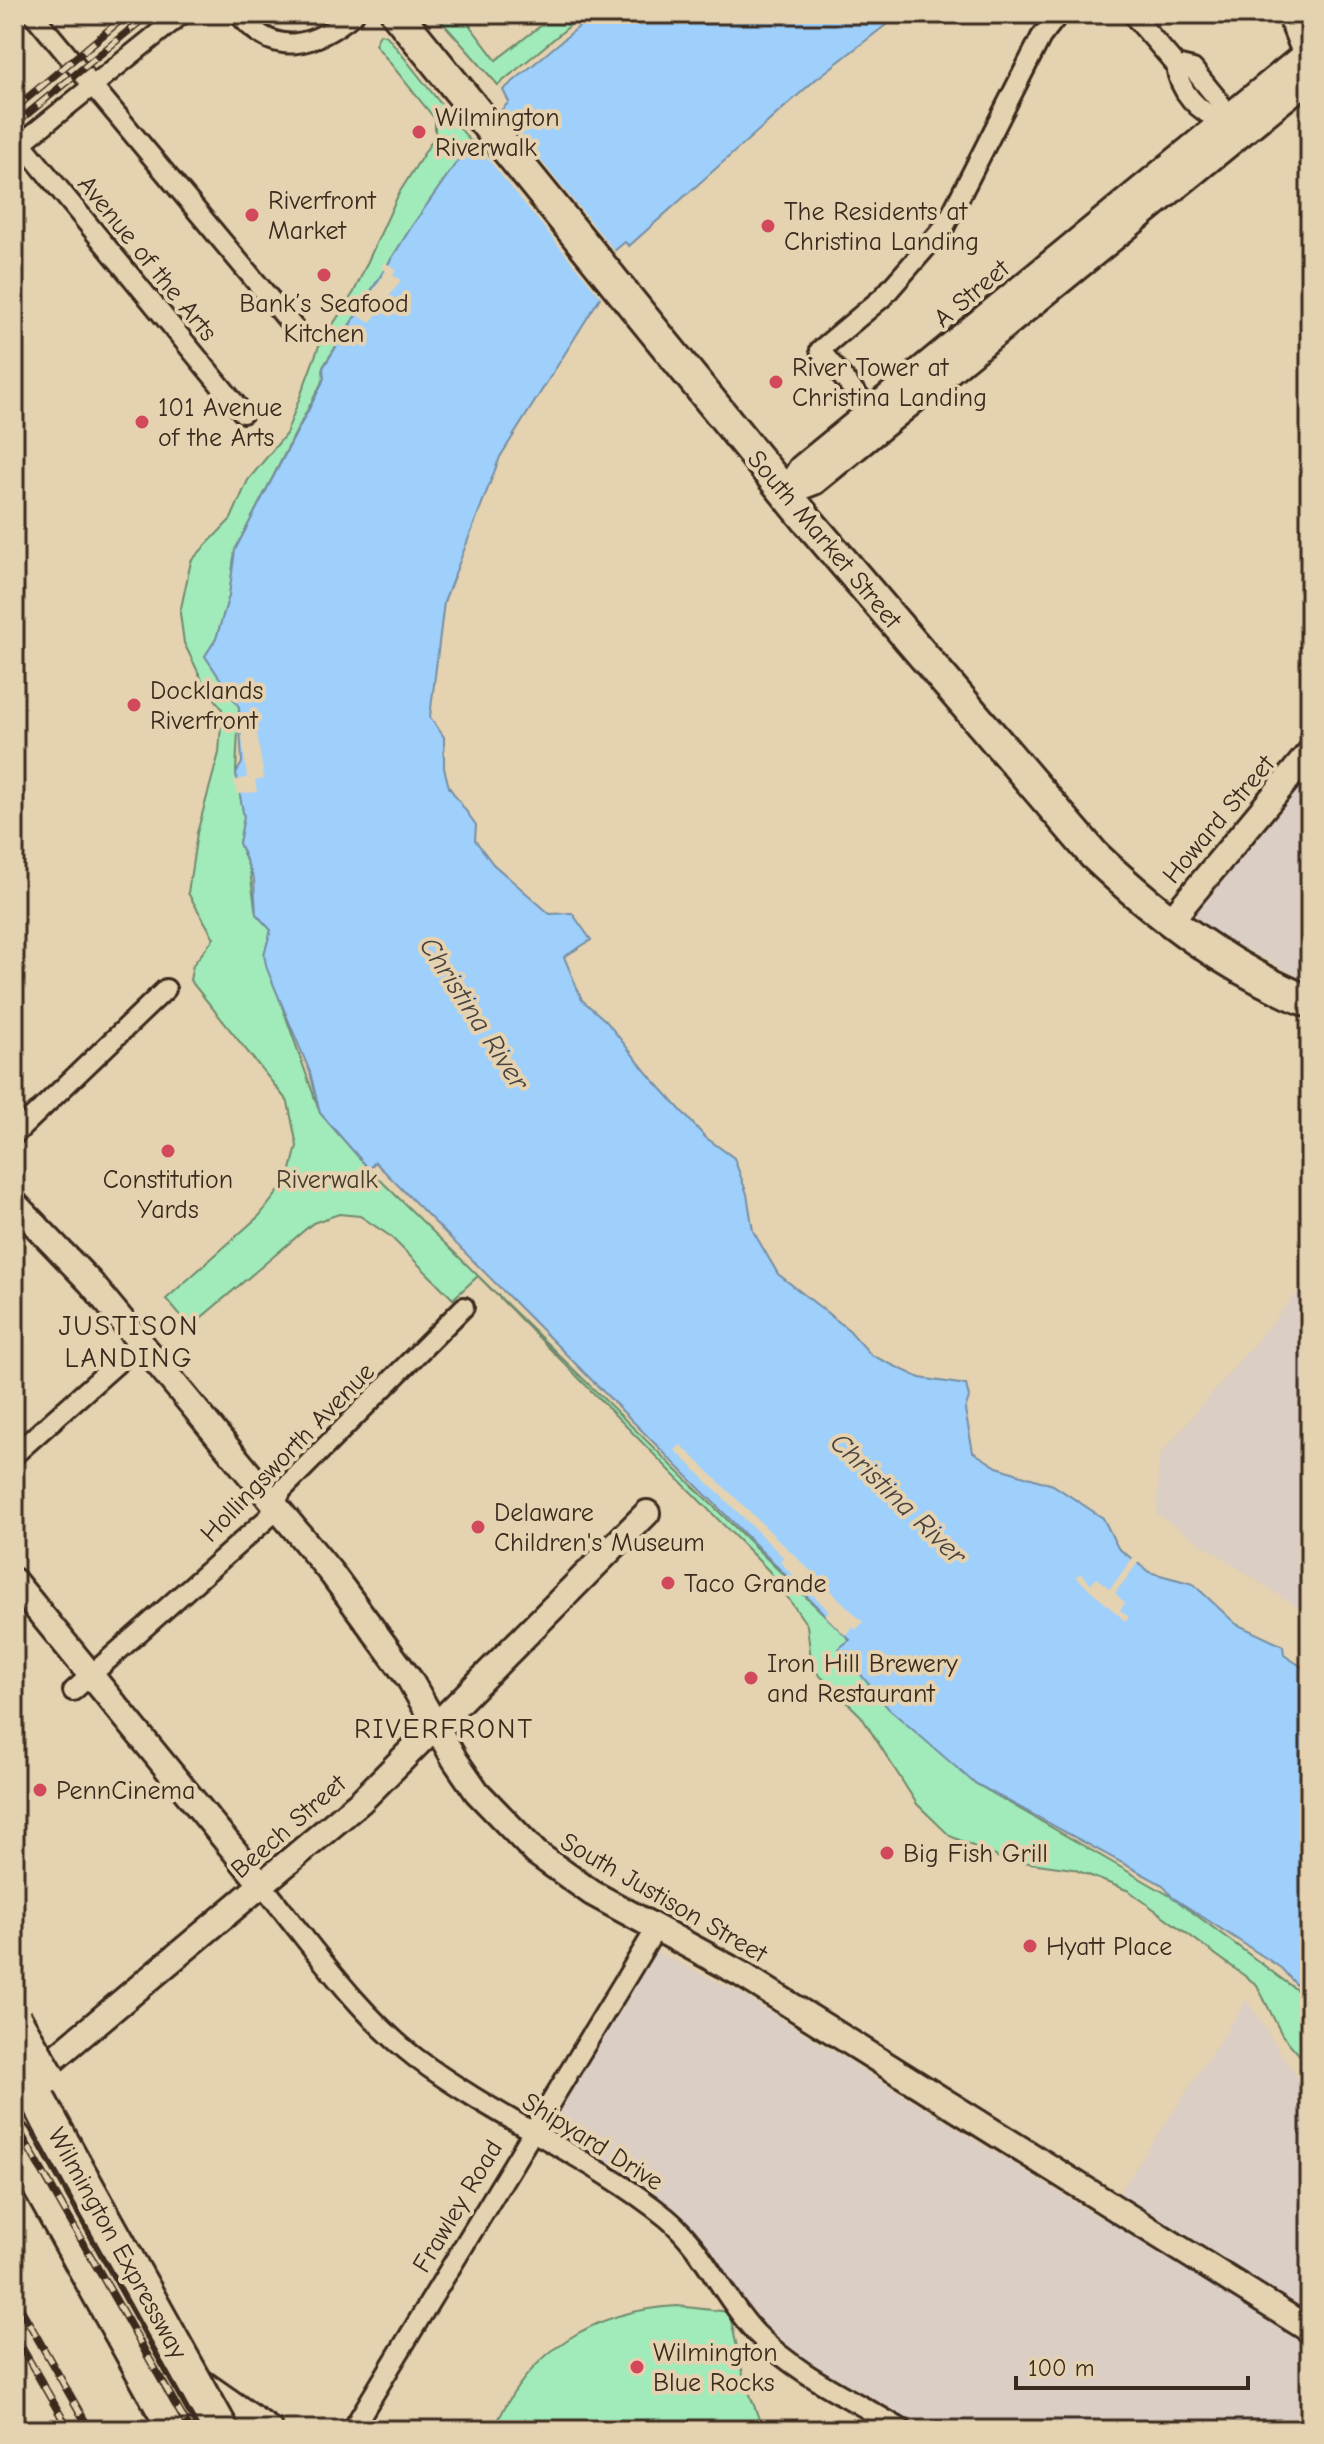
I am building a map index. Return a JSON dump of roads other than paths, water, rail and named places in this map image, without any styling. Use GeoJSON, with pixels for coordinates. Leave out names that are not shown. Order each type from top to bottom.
{"type":"FeatureCollection","features":[{"type":"Feature","properties":{"kind":"highway"},"geometry":{"type":"LineString","coordinates":[[14,2020],[55,2089],[86,2185]]}},
{"type":"Feature","properties":{"kind":"highway","name":"Wilmington Expressway"},"geometry":{"type":"LineString","coordinates":[[16,2078],[86,2185],[221,2430]]}},
{"type":"Feature","properties":{"kind":"highway","name":"Wilmington Expressway"},"geometry":{"type":"LineString","coordinates":[[14,2139],[176,2430]]}},
{"type":"Feature","properties":{"kind":"main road","name":"South Market Street"},"geometry":{"type":"LineString","coordinates":[[397,14],[785,493],[1048,805],[1116,876],[1170,921],[1225,961],[1310,1002]]}},
{"type":"Feature","properties":{"kind":"street"},"geometry":{"type":"LineString","coordinates":[[33,14],[296,330]]}},
{"type":"Feature","properties":{"kind":"street"},"geometry":{"type":"LineString","coordinates":[[16,142],[93,86],[182,14]]}},
{"type":"Feature","properties":{"kind":"street"},"geometry":{"type":"LineString","coordinates":[[239,14],[254,32],[266,38],[297,44],[333,31],[354,14]]}},
{"type":"Feature","properties":{"kind":"street"},"geometry":{"type":"LineString","coordinates":[[878,419],[820,350],[883,297],[945,226],[1041,37],[1059,14]]}},
{"type":"Feature","properties":{"kind":"street"},"geometry":{"type":"LineString","coordinates":[[1132,14],[1176,65],[1193,69],[1219,101],[1226,148]]}},
{"type":"Feature","properties":{"kind":"street","name":"A Street"},"geometry":{"type":"LineString","coordinates":[[878,419],[1223,121],[1305,44]]}},
{"type":"Feature","properties":{"kind":"street","name":"A Street"},"geometry":{"type":"LineString","coordinates":[[785,493],[798,471],[878,419],[1226,148],[1305,44]]}},
{"type":"Feature","properties":{"kind":"street","name":"Avenue of the Arts"},"geometry":{"type":"LineString","coordinates":[[16,142],[243,413]]}},
{"type":"Feature","properties":{"kind":"street","name":"Howard Street"},"geometry":{"type":"LineString","coordinates":[[1170,921],[1310,752]]}},
{"type":"Feature","properties":{"kind":"street"},"geometry":{"type":"LineString","coordinates":[[14,1135],[166,989]]}},
{"type":"Feature","properties":{"kind":"street","name":"South Justison Street"},"geometry":{"type":"LineString","coordinates":[[14,1203],[91,1283],[141,1342],[385,1643],[477,1792],[512,1832],[571,1879],[766,1989],[1310,2330]]}},
{"type":"Feature","properties":{"kind":"street","name":"Hollingsworth Avenue"},"geometry":{"type":"LineString","coordinates":[[82,1683],[269,1517],[282,1490],[464,1307]]}},
{"type":"Feature","properties":{"kind":"street"},"geometry":{"type":"LineString","coordinates":[[14,1455],[141,1342]]}},
{"type":"Feature","properties":{"kind":"street","name":"Beech Street"},"geometry":{"type":"LineString","coordinates":[[16,2078],[263,1886],[361,1801],[647,1513]]}},
{"type":"Feature","properties":{"kind":"street"},"geometry":{"type":"LineString","coordinates":[[14,1581],[82,1683],[263,1886]]}},
{"type":"Feature","properties":{"kind":"street","name":"Shipyard Drive"},"geometry":{"type":"LineString","coordinates":[[263,1886],[383,2030],[429,2068],[669,2220],[694,2245],[745,2319],[775,2350],[903,2430]]}},
{"type":"Feature","properties":{"kind":"street","name":"Frawley Road"},"geometry":{"type":"LineString","coordinates":[[352,2430],[657,1927]]}},
{"type":"Feature","properties":{"kind":"street"},"geometry":{"type":"LineString","coordinates":[[16,2078],[172,2358],[270,2430]]}},
{"type":"Feature","properties":{"kind":"water","name":"Christina River"},"geometry":{"type":"Polygon","coordinates":[[[594,14],[900,14],[815,80],[629,246],[625,242],[585,275],[601,296],[500,457],[444,602],[430,717],[444,737],[444,768],[449,787],[476,825],[475,840],[493,864],[550,914],[572,913],[591,940],[564,957],[582,1000],[606,1021],[648,1074],[705,1137],[734,1158],[747,1194],[753,1231],[778,1274],[849,1330],[871,1355],[920,1378],[966,1385],[969,1397],[965,1410],[973,1452],[997,1467],[1053,1485],[1103,1518],[1118,1548],[1149,1572],[1193,1584],[1236,1624],[1283,1646],[1284,1655],[1305,1669],[1310,1678],[1310,2000],[1281,1968],[1172,1897],[1163,1885],[973,1782],[888,1708],[839,1648],[850,1640],[375,1162],[369,1169],[320,1113],[310,1072],[267,969],[264,955],[271,930],[256,914],[254,879],[239,843],[244,817],[236,773],[242,763],[239,707],[205,656],[216,639],[229,596],[235,550],[321,386],[323,368],[412,226],[471,142],[509,102],[503,90],[594,14]]]}},
{"type":"Feature","properties":{"kind":"railway"},"geometry":{"type":"LineString","coordinates":[[14,109],[128,14]]}},
{"type":"Feature","properties":{"kind":"railway"},"geometry":{"type":"LineString","coordinates":[[14,125],[149,14]]}},
{"type":"Feature","properties":{"kind":"railway"},"geometry":{"type":"LineString","coordinates":[[14,2122],[190,2430]]}},
{"type":"Feature","properties":{"kind":"railway"},"geometry":{"type":"LineString","coordinates":[[14,2297],[90,2430]]}},
{"type":"Feature","properties":{"kind":"railway"},"geometry":{"type":"LineString","coordinates":[[14,2334],[69,2430]]}},
{"type":"Feature","properties":{"kind":"place","name":"Wilmington Riverwalk"},"geometry":{"type":"Point","coordinates":[419,132]}},
{"type":"Feature","properties":{"kind":"place","name":"Riverfront Market"},"geometry":{"type":"Point","coordinates":[252,215]}},
{"type":"Feature","properties":{"kind":"place","name":"The Residents at Christina Landing"},"geometry":{"type":"Point","coordinates":[768,226]}},
{"type":"Feature","properties":{"kind":"place","name":"Bank’s Seafood Kitchen"},"geometry":{"type":"Point","coordinates":[324,275]}},
{"type":"Feature","properties":{"kind":"place","name":"River Tower at Christina Landing"},"geometry":{"type":"Point","coordinates":[776,382]}},
{"type":"Feature","properties":{"kind":"place","name":"101 Avenue of the Arts"},"geometry":{"type":"Point","coordinates":[142,422]}},
{"type":"Feature","properties":{"kind":"place","name":"Docklands Riverfront"},"geometry":{"type":"Point","coordinates":[134,705]}},
{"type":"Feature","properties":{"kind":"place","name":"Constitution Yards"},"geometry":{"type":"Point","coordinates":[168,1151]}},
{"type":"Feature","properties":{"kind":"place","name":"Delaware Children's Museum"},"geometry":{"type":"Point","coordinates":[478,1527]}},
{"type":"Feature","properties":{"kind":"place","name":"Taco Grande"},"geometry":{"type":"Point","coordinates":[668,1583]}},
{"type":"Feature","properties":{"kind":"place","name":"Iron Hill Brewery and Restaurant"},"geometry":{"type":"Point","coordinates":[751,1678]}},
{"type":"Feature","properties":{"kind":"place","name":"PennCinema"},"geometry":{"type":"Point","coordinates":[40,1790]}},
{"type":"Feature","properties":{"kind":"place","name":"Big Fish Grill"},"geometry":{"type":"Point","coordinates":[887,1853]}},
{"type":"Feature","properties":{"kind":"place","name":"Hyatt Place"},"geometry":{"type":"Point","coordinates":[1030,1946]}},
{"type":"Feature","properties":{"kind":"place","name":"Wilmington Blue Rocks"},"geometry":{"type":"Point","coordinates":[637,2367]}},
{"type":"Feature","properties":{"kind":"district","name":"JUSTISON LANDING"},"geometry":{"type":"Point","coordinates":[129,1341]}},
{"type":"Feature","properties":{"kind":"district","name":"RIVERFRONT"},"geometry":{"type":"Point","coordinates":[444,1728]}},
{"type":"Feature","properties":{"kind":"park label","name":"Riverwalk"},"geometry":{"type":"Point","coordinates":[327,1179]}}]}
